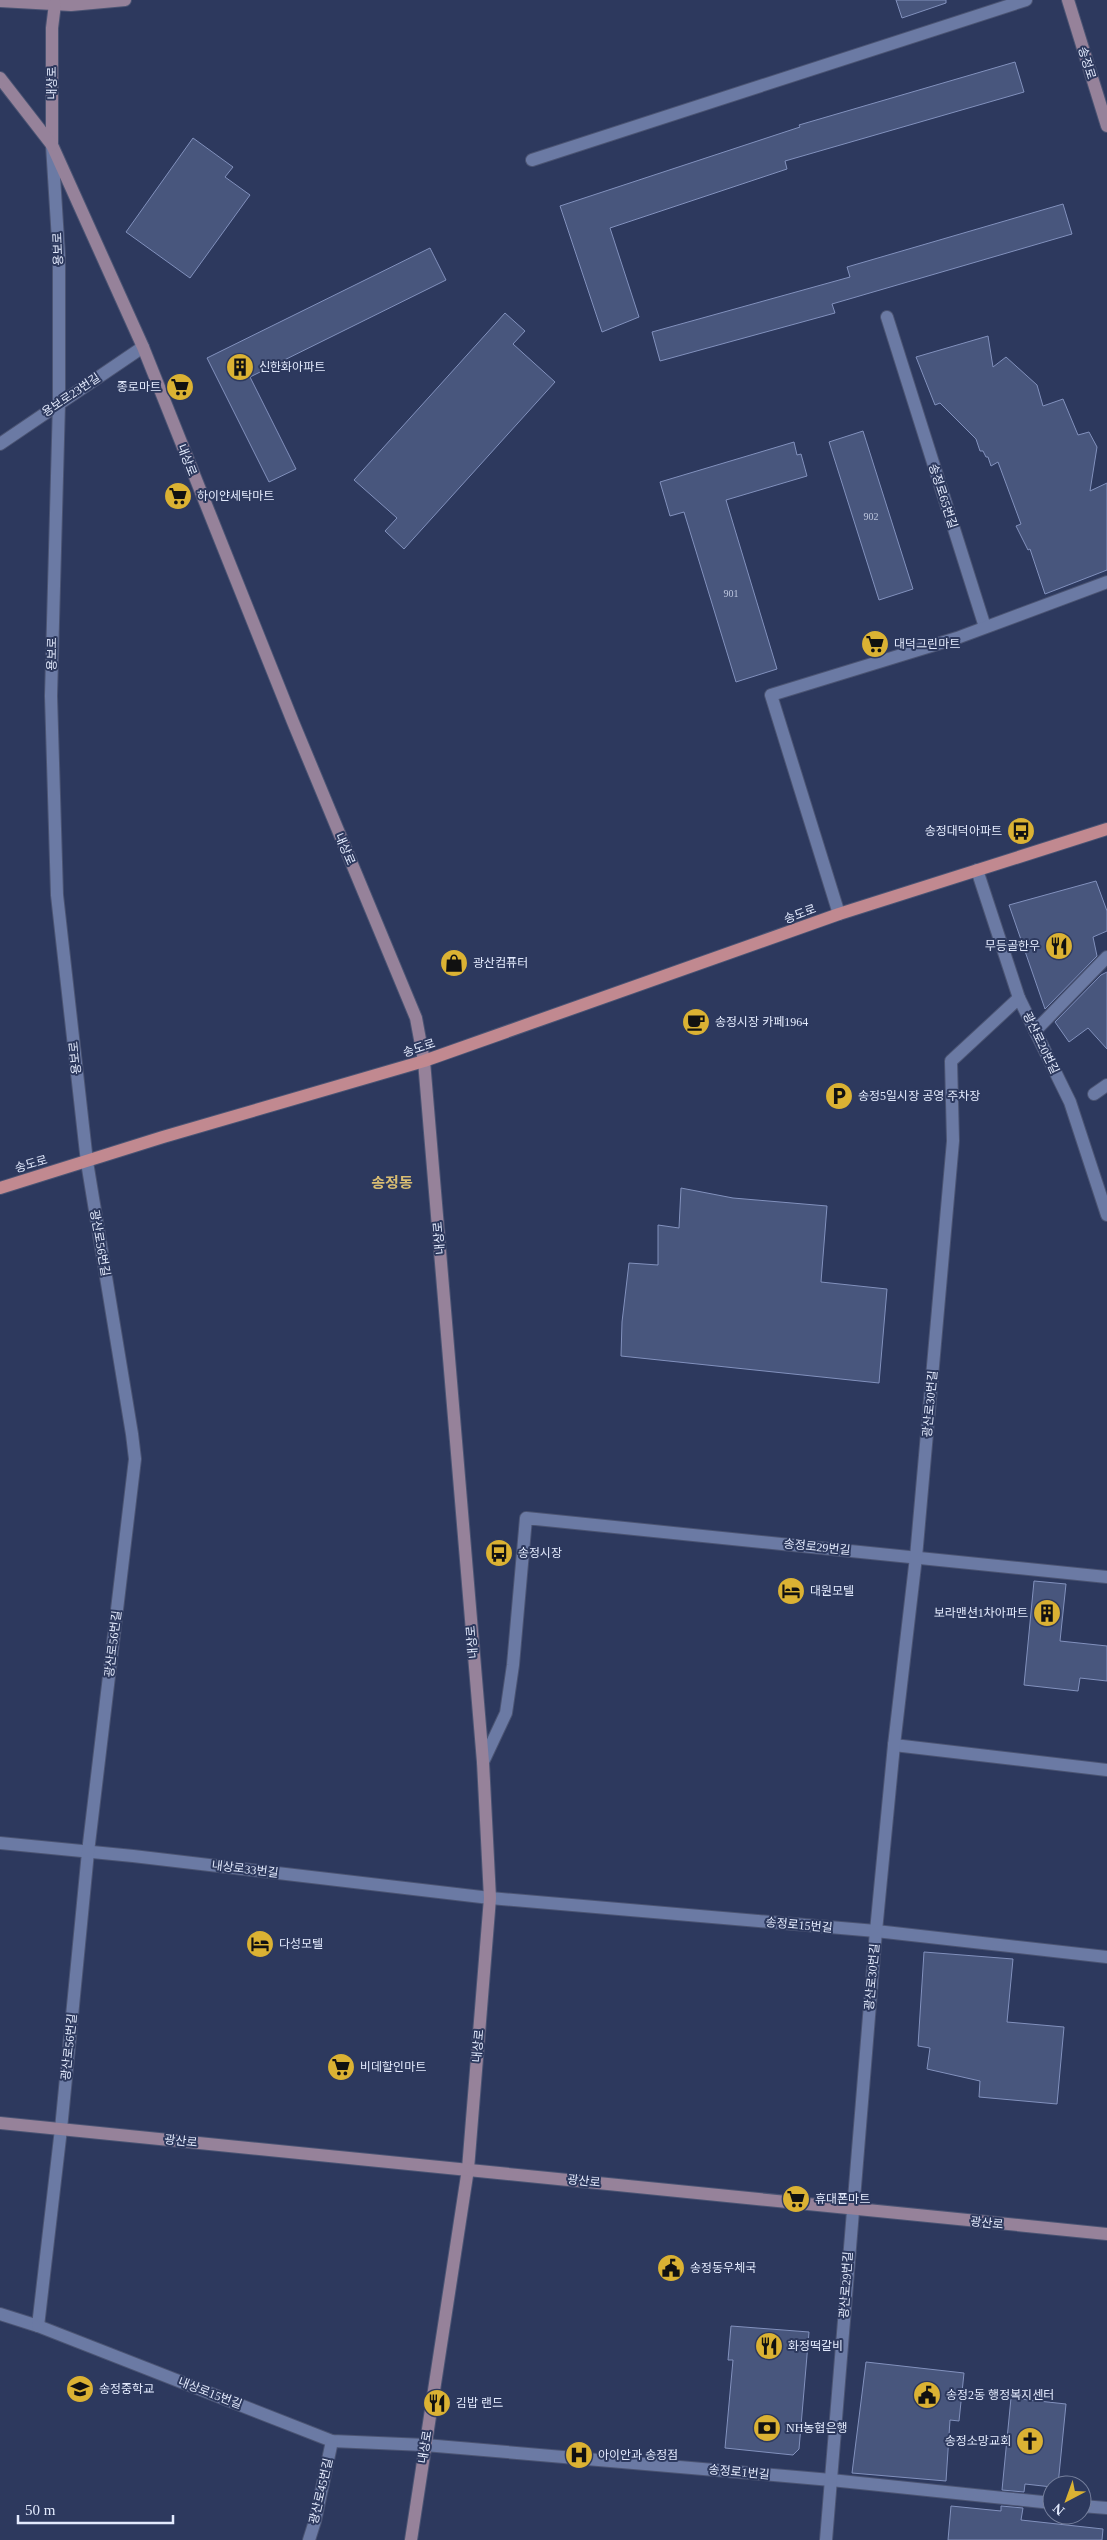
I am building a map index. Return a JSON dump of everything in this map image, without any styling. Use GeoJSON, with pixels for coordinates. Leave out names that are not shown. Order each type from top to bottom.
{"type":"FeatureCollection","features":[{"type":"Feature","properties":{"kind":"main road"},"geometry":{"type":"LineString","coordinates":[[0,1],[125,0]]}},
{"type":"Feature","properties":{"kind":"main road","name":"송정로"},"geometry":{"type":"LineString","coordinates":[[1068,0],[1107,126]]}},
{"type":"Feature","properties":{"kind":"main road","name":"내상로"},"geometry":{"type":"LineString","coordinates":[[55,2],[52,28],[52,145],[143,347],[293,722],[416,1018],[424,1061],[483,1762],[490,1898],[468,2170],[411,2540]]}},
{"type":"Feature","properties":{"kind":"main road"},"geometry":{"type":"LineString","coordinates":[[0,78],[52,145]]}},
{"type":"Feature","properties":{"kind":"main road","name":"송도로"},"geometry":{"type":"LineString","coordinates":[[0,1188],[163,1137],[424,1061],[839,914],[1107,829]]}},
{"type":"Feature","properties":{"kind":"main road","name":"광산로"},"geometry":{"type":"LineString","coordinates":[[0,2123],[1107,2234]]}},
{"type":"Feature","properties":{"kind":"street"},"geometry":{"type":"LineString","coordinates":[[532,160],[1026,0]]}},
{"type":"Feature","properties":{"kind":"street","name":"용보로"},"geometry":{"type":"LineString","coordinates":[[52,145],[59,256],[59,403],[51,696],[57,885],[87,1162]]}},
{"type":"Feature","properties":{"kind":"street","name":"송정로65번길"},"geometry":{"type":"LineString","coordinates":[[886,317],[985,627]]}},
{"type":"Feature","properties":{"kind":"street","name":"용보로23번길"},"geometry":{"type":"LineString","coordinates":[[0,444],[143,347]]}},
{"type":"Feature","properties":{"kind":"street"},"geometry":{"type":"LineString","coordinates":[[839,914],[771,695],[957,638],[1107,582]]}},
{"type":"Feature","properties":{"kind":"street","name":"광산로20번길"},"geometry":{"type":"LineString","coordinates":[[977,870],[1019,998],[1070,1102],[1107,1215]]}},
{"type":"Feature","properties":{"kind":"street"},"geometry":{"type":"LineString","coordinates":[[1035,1030],[1107,957]]}},
{"type":"Feature","properties":{"kind":"street","name":"광산로30번길"},"geometry":{"type":"LineString","coordinates":[[851,2209],[894,1745],[916,1557],[953,1141],[951,1061],[1019,998]]}},
{"type":"Feature","properties":{"kind":"street"},"geometry":{"type":"LineString","coordinates":[[1094,1094],[1107,1085]]}},
{"type":"Feature","properties":{"kind":"street","name":"광산로56번길"},"geometry":{"type":"LineString","coordinates":[[61,2129],[88,1852],[135,1459],[87,1162]]}},
{"type":"Feature","properties":{"kind":"street","name":"송정로29번길"},"geometry":{"type":"LineString","coordinates":[[483,1762],[506,1713],[513,1665],[526,1518],[1107,1576]]}},
{"type":"Feature","properties":{"kind":"street"},"geometry":{"type":"LineString","coordinates":[[894,1745],[1107,1770]]}},
{"type":"Feature","properties":{"kind":"street","name":"내상로33번길"},"geometry":{"type":"LineString","coordinates":[[0,1843],[490,1898]]}},
{"type":"Feature","properties":{"kind":"street","name":"송정로15번길"},"geometry":{"type":"LineString","coordinates":[[490,1898],[876,1932],[1107,1957]]}},
{"type":"Feature","properties":{"kind":"street"},"geometry":{"type":"LineString","coordinates":[[38,2326],[61,2129]]}},
{"type":"Feature","properties":{"kind":"street","name":"광산로29번길"},"geometry":{"type":"LineString","coordinates":[[826,2540],[851,2209]]}},
{"type":"Feature","properties":{"kind":"street","name":"내상로15번길"},"geometry":{"type":"LineString","coordinates":[[0,2314],[38,2326],[332,2441],[425,2445]]}},
{"type":"Feature","properties":{"kind":"street","name":"광산로45번길"},"geometry":{"type":"LineString","coordinates":[[308,2540],[315,2521],[332,2441]]}},
{"type":"Feature","properties":{"kind":"street","name":"송정로1번길"},"geometry":{"type":"LineString","coordinates":[[425,2445],[831,2480],[1042,2502]]}},
{"type":"Feature","properties":{"kind":"street"},"geometry":{"type":"LineString","coordinates":[[1092,2507],[1107,2508]]}},
{"type":"Feature","properties":{"kind":"building"},"geometry":{"type":"Polygon","coordinates":[[[896,0],[946,0],[946,3],[902,18],[896,0]]]}},
{"type":"Feature","properties":{"kind":"building"},"geometry":{"type":"Polygon","coordinates":[[[1015,62],[1024,92],[785,161],[787,169],[610,228],[639,317],[602,332],[560,206],[800,127],[799,125],[1015,62]]]}},
{"type":"Feature","properties":{"kind":"building"},"geometry":{"type":"Polygon","coordinates":[[[193,138],[233,167],[225,177],[250,195],[190,278],[126,232],[193,138]]]}},
{"type":"Feature","properties":{"kind":"building"},"geometry":{"type":"Polygon","coordinates":[[[1063,204],[1072,234],[832,304],[835,313],[660,361],[652,332],[850,277],[847,267],[1063,204]]]}},
{"type":"Feature","properties":{"kind":"building","name":"신한화아파트"},"geometry":{"type":"Polygon","coordinates":[[[430,248],[446,280],[250,377],[296,469],[269,482],[207,358],[430,248]]]}},
{"type":"Feature","properties":{"kind":"building"},"geometry":{"type":"Polygon","coordinates":[[[505,313],[525,331],[513,344],[555,382],[404,549],[385,531],[397,518],[354,480],[505,313]]]}},
{"type":"Feature","properties":{"kind":"building"},"geometry":{"type":"Polygon","coordinates":[[[988,336],[993,367],[1006,357],[1037,385],[1043,406],[1063,399],[1078,435],[1089,432],[1097,447],[1090,491],[1107,483],[1107,570],[1045,594],[1030,549],[1028,550],[1016,526],[1021,524],[998,462],[991,466],[988,457],[986,457],[983,451],[980,451],[976,439],[940,403],[935,405],[916,357],[988,336]]]}},
{"type":"Feature","properties":{"kind":"building"},"geometry":{"type":"Polygon","coordinates":[[[863,431],[913,589],[879,600],[829,442],[863,431]]]}},
{"type":"Feature","properties":{"kind":"building"},"geometry":{"type":"Polygon","coordinates":[[[794,442],[797,455],[801,454],[807,476],[726,500],[777,669],[736,682],[684,512],[670,516],[660,482],[794,442]]]}},
{"type":"Feature","properties":{"kind":"building","name":"무등골한우"},"geometry":{"type":"Polygon","coordinates":[[[1096,881],[1107,911],[1107,931],[1093,937],[1097,956],[1045,1009],[1009,905],[1096,881]]]}},
{"type":"Feature","properties":{"kind":"building"},"geometry":{"type":"Polygon","coordinates":[[[1107,972],[1107,1049],[1088,1028],[1069,1042],[1055,1022],[1101,975],[1107,972]]]}},
{"type":"Feature","properties":{"kind":"building"},"geometry":{"type":"Polygon","coordinates":[[[681,1188],[733,1198],[827,1206],[821,1282],[887,1289],[879,1383],[621,1356],[622,1322],[629,1263],[658,1265],[658,1225],[679,1228],[681,1188]]]}},
{"type":"Feature","properties":{"kind":"building","name":"보라맨션1차아파트"},"geometry":{"type":"Polygon","coordinates":[[[1034,1581],[1066,1584],[1060,1641],[1107,1646],[1107,1681],[1080,1678],[1078,1691],[1024,1685],[1034,1581]]]}},
{"type":"Feature","properties":{"kind":"building"},"geometry":{"type":"Polygon","coordinates":[[[924,1952],[1013,1959],[1007,2022],[1064,2027],[1057,2104],[979,2097],[980,2081],[927,2069],[930,2048],[918,2046],[924,1952]]]}},
{"type":"Feature","properties":{"kind":"building"},"geometry":{"type":"Polygon","coordinates":[[[731,2326],[809,2332],[799,2449],[793,2455],[725,2448],[733,2360],[728,2360],[731,2326]]]}},
{"type":"Feature","properties":{"kind":"building"},"geometry":{"type":"Polygon","coordinates":[[[866,2362],[964,2373],[959,2421],[950,2420],[946,2481],[852,2473],[866,2362]]]}},
{"type":"Feature","properties":{"kind":"building"},"geometry":{"type":"Polygon","coordinates":[[[1011,2398],[1066,2404],[1059,2475],[1042,2475],[1042,2486],[1025,2484],[1024,2492],[1002,2490],[1011,2398]]]}},
{"type":"Feature","properties":{"kind":"building"},"geometry":{"type":"Polygon","coordinates":[[[951,2506],[1001,2511],[1001,2506],[1023,2508],[1021,2520],[1042,2522],[1042,2525],[1067,2525],[1103,2529],[1102,2540],[948,2540],[951,2506]]]}},
{"type":"Feature","properties":{"kind":"place","name":"신한화아파트"},"geometry":{"type":"Point","coordinates":[240,367]}},
{"type":"Feature","properties":{"kind":"place","name":"종로마트"},"geometry":{"type":"Point","coordinates":[180,387]}},
{"type":"Feature","properties":{"kind":"place","name":"하이얀세탁마트"},"geometry":{"type":"Point","coordinates":[178,496]}},
{"type":"Feature","properties":{"kind":"place","name":"대덕그린마트"},"geometry":{"type":"Point","coordinates":[875,644]}},
{"type":"Feature","properties":{"kind":"place","name":"송정대덕아파트"},"geometry":{"type":"Point","coordinates":[1021,831]}},
{"type":"Feature","properties":{"kind":"place","name":"무등골한우"},"geometry":{"type":"Point","coordinates":[1059,946]}},
{"type":"Feature","properties":{"kind":"place","name":"광산컴퓨터"},"geometry":{"type":"Point","coordinates":[454,963]}},
{"type":"Feature","properties":{"kind":"place","name":"송정시장 카페1964"},"geometry":{"type":"Point","coordinates":[696,1022]}},
{"type":"Feature","properties":{"kind":"place","name":"송정5일시장 공영 주차장"},"geometry":{"type":"Point","coordinates":[839,1096]}},
{"type":"Feature","properties":{"kind":"place","name":"송정시장"},"geometry":{"type":"Point","coordinates":[499,1553]}},
{"type":"Feature","properties":{"kind":"place","name":"대원모텔"},"geometry":{"type":"Point","coordinates":[791,1591]}},
{"type":"Feature","properties":{"kind":"place","name":"보라맨션1차아파트"},"geometry":{"type":"Point","coordinates":[1047,1613]}},
{"type":"Feature","properties":{"kind":"place","name":"다성모텔"},"geometry":{"type":"Point","coordinates":[260,1944]}},
{"type":"Feature","properties":{"kind":"place","name":"비데할인마트"},"geometry":{"type":"Point","coordinates":[341,2067]}},
{"type":"Feature","properties":{"kind":"place","name":"휴대폰마트"},"geometry":{"type":"Point","coordinates":[796,2199]}},
{"type":"Feature","properties":{"kind":"place","name":"송정동우체국"},"geometry":{"type":"Point","coordinates":[671,2268]}},
{"type":"Feature","properties":{"kind":"place","name":"화정떡갈비"},"geometry":{"type":"Point","coordinates":[769,2346]}},
{"type":"Feature","properties":{"kind":"place","name":"송정중학교"},"geometry":{"type":"Point","coordinates":[80,2389]}},
{"type":"Feature","properties":{"kind":"place","name":"송정2동 행정복지센터"},"geometry":{"type":"Point","coordinates":[927,2395]}},
{"type":"Feature","properties":{"kind":"place","name":"김밥 랜드"},"geometry":{"type":"Point","coordinates":[437,2403]}},
{"type":"Feature","properties":{"kind":"place","name":"NH농협은행"},"geometry":{"type":"Point","coordinates":[767,2428]}},
{"type":"Feature","properties":{"kind":"place","name":"송정소망교회"},"geometry":{"type":"Point","coordinates":[1030,2441]}},
{"type":"Feature","properties":{"kind":"place","name":"아이안과 송정점"},"geometry":{"type":"Point","coordinates":[579,2455]}},
{"type":"Feature","properties":{"kind":"district","name":"송정동"},"geometry":{"type":"Point","coordinates":[392,1183]}}]}
